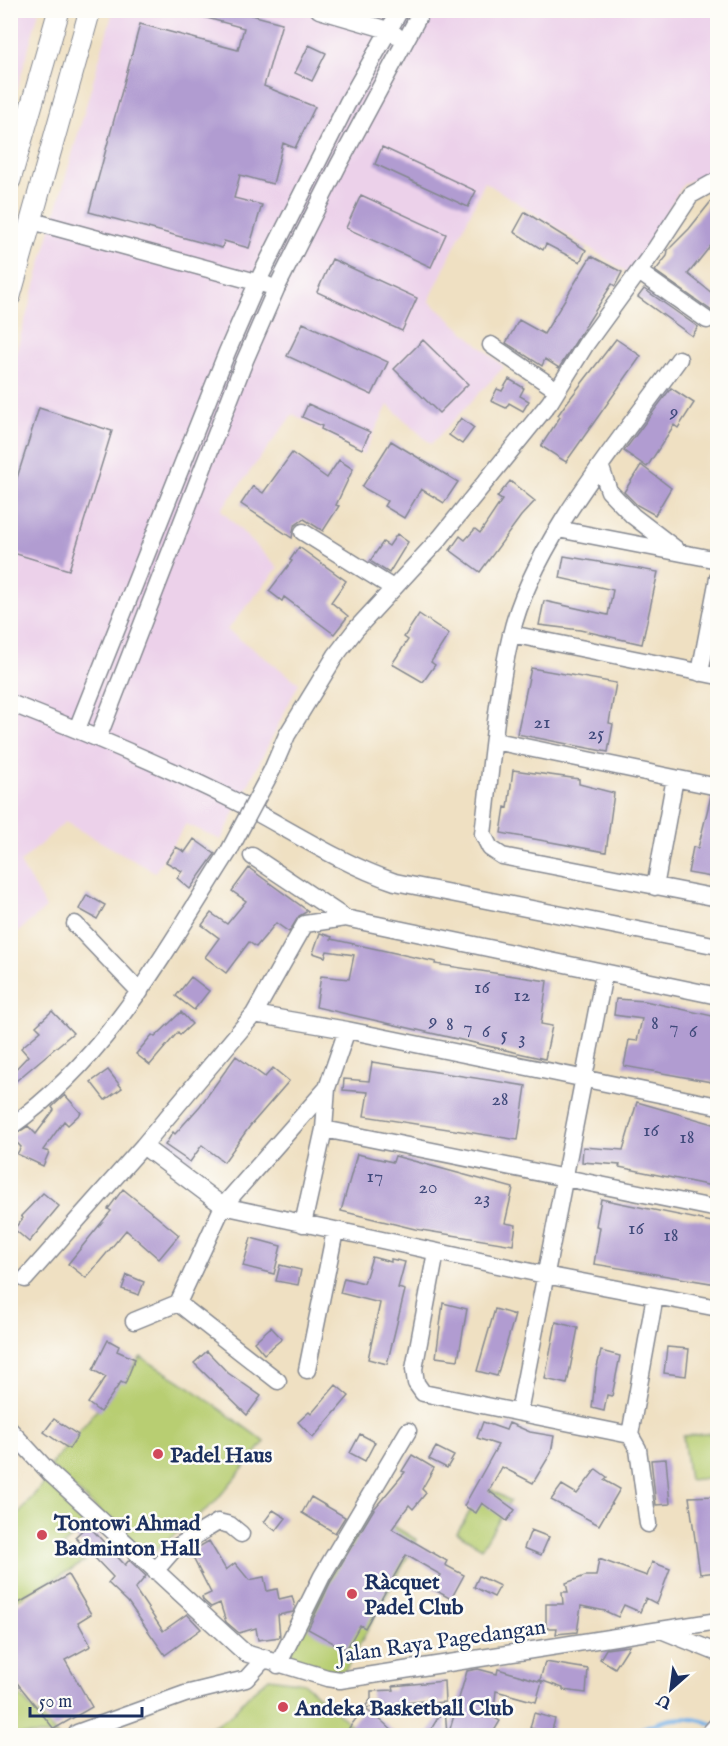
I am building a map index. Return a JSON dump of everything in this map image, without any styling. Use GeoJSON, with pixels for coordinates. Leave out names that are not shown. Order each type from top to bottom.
{"type":"FeatureCollection","features":[{"type":"Feature","properties":{"kind":"main road"},"geometry":{"type":"LineString","coordinates":[[10,180],[59,10]]}},
{"type":"Feature","properties":{"kind":"main road"},"geometry":{"type":"LineString","coordinates":[[10,296],[90,10]]}},
{"type":"Feature","properties":{"kind":"street"},"geometry":{"type":"LineString","coordinates":[[319,10],[388,30],[404,40]]}},
{"type":"Feature","properties":{"kind":"street"},"geometry":{"type":"LineString","coordinates":[[77,729],[227,352],[258,281],[347,104],[400,10]]}},
{"type":"Feature","properties":{"kind":"street"},"geometry":{"type":"LineString","coordinates":[[98,738],[245,360],[276,289],[404,40],[422,10]]}},
{"type":"Feature","properties":{"kind":"street"},"geometry":{"type":"LineString","coordinates":[[10,1127],[74,1071],[109,1035],[140,992],[229,851],[288,735],[336,655],[393,588],[440,538],[557,390],[586,344],[639,272],[691,195],[717,180]]}},
{"type":"Feature","properties":{"kind":"street"},"geometry":{"type":"LineString","coordinates":[[32,221],[258,281],[276,289]]}},
{"type":"Feature","properties":{"kind":"street"},"geometry":{"type":"LineString","coordinates":[[639,272],[707,320]]}},
{"type":"Feature","properties":{"kind":"street"},"geometry":{"type":"LineString","coordinates":[[491,345],[557,390]]}},
{"type":"Feature","properties":{"kind":"street"},"geometry":{"type":"LineString","coordinates":[[679,359],[558,529],[532,575],[511,634],[483,834],[490,848],[502,856],[717,898]]}},
{"type":"Feature","properties":{"kind":"street"},"geometry":{"type":"LineString","coordinates":[[601,468],[609,491],[633,516],[680,552]]}},
{"type":"Feature","properties":{"kind":"street"},"geometry":{"type":"LineString","coordinates":[[558,529],[717,560]]}},
{"type":"Feature","properties":{"kind":"street"},"geometry":{"type":"LineString","coordinates":[[303,532],[393,588]]}},
{"type":"Feature","properties":{"kind":"street"},"geometry":{"type":"LineString","coordinates":[[700,673],[717,578]]}},
{"type":"Feature","properties":{"kind":"street"},"geometry":{"type":"LineString","coordinates":[[511,634],[717,676]]}},
{"type":"Feature","properties":{"kind":"street"},"geometry":{"type":"LineString","coordinates":[[10,703],[98,738],[233,800],[362,871],[395,882],[717,946]]}},
{"type":"Feature","properties":{"kind":"street"},"geometry":{"type":"LineString","coordinates":[[495,741],[717,787]]}},
{"type":"Feature","properties":{"kind":"street"},"geometry":{"type":"LineString","coordinates":[[655,887],[675,778]]}},
{"type":"Feature","properties":{"kind":"street"},"geometry":{"type":"LineString","coordinates":[[252,856],[345,918]]}},
{"type":"Feature","properties":{"kind":"street"},"geometry":{"type":"LineString","coordinates":[[25,1280],[143,1146],[254,1014],[306,924],[345,918],[717,996]]}},
{"type":"Feature","properties":{"kind":"street"},"geometry":{"type":"LineString","coordinates":[[75,924],[140,992]]}},
{"type":"Feature","properties":{"kind":"street"},"geometry":{"type":"LineString","coordinates":[[519,1412],[604,974]]}},
{"type":"Feature","properties":{"kind":"street"},"geometry":{"type":"LineString","coordinates":[[254,1014],[347,1030],[717,1106]]}},
{"type":"Feature","properties":{"kind":"street"},"geometry":{"type":"LineString","coordinates":[[303,1224],[324,1129],[327,1088],[347,1030]]}},
{"type":"Feature","properties":{"kind":"street"},"geometry":{"type":"LineString","coordinates":[[134,1321],[178,1303],[223,1206],[327,1088]]}},
{"type":"Feature","properties":{"kind":"street"},"geometry":{"type":"LineString","coordinates":[[324,1129],[565,1176],[717,1209]]}},
{"type":"Feature","properties":{"kind":"street"},"geometry":{"type":"LineString","coordinates":[[143,1146],[223,1206],[545,1275],[717,1308]]}},
{"type":"Feature","properties":{"kind":"street"},"geometry":{"type":"LineString","coordinates":[[307,1370],[335,1231]]}},
{"type":"Feature","properties":{"kind":"street"},"geometry":{"type":"LineString","coordinates":[[436,1252],[414,1370],[417,1383],[423,1393],[630,1435]]}},
{"type":"Feature","properties":{"kind":"street"},"geometry":{"type":"LineString","coordinates":[[648,1524],[638,1449],[630,1435],[655,1296]]}},
{"type":"Feature","properties":{"kind":"street"},"geometry":{"type":"LineString","coordinates":[[178,1303],[278,1381]]}},
{"type":"Feature","properties":{"kind":"street","name":"Jalan Raya Pagedangan"},"geometry":{"type":"LineString","coordinates":[[10,1430],[50,1473],[245,1653],[340,1680],[717,1621]]}},
{"type":"Feature","properties":{"kind":"street"},"geometry":{"type":"LineString","coordinates":[[77,1733],[175,1697],[246,1679],[272,1661],[408,1431]]}},
{"type":"Feature","properties":{"kind":"street"},"geometry":{"type":"LineString","coordinates":[[155,1571],[175,1548],[218,1522],[230,1525],[241,1534]]}},
{"type":"Feature","properties":{"kind":"street"},"geometry":{"type":"LineString","coordinates":[[661,1630],[717,1653]]}},
{"type":"Feature","properties":{"kind":"street"},"geometry":{"type":"LineString","coordinates":[[707,1736],[717,1724]]}},
{"type":"Feature","properties":{"kind":"shaded area"},"geometry":{"type":"Polygon","coordinates":[[[10,11],[39,11],[11,111],[10,11]]]}},
{"type":"Feature","properties":{"kind":"shaded area"},"geometry":{"type":"Polygon","coordinates":[[[113,11],[717,11],[717,172],[684,183],[630,274],[485,182],[429,301],[504,367],[431,444],[388,405],[363,455],[293,414],[221,510],[278,568],[227,630],[299,683],[221,840],[186,824],[155,872],[65,822],[20,863],[46,908],[11,938],[10,373],[113,11]]]}},
{"type":"Feature","properties":{"kind":"green space","name":"Padel Haus"},"geometry":{"type":"Polygon","coordinates":[[[141,1357],[191,1388],[265,1442],[214,1503],[148,1556],[50,1466],[141,1357]]]}},
{"type":"Feature","properties":{"kind":"green space"},"geometry":{"type":"Polygon","coordinates":[[[714,1433],[717,1477],[689,1480],[683,1436],[714,1433]]]}},
{"type":"Feature","properties":{"kind":"green space","name":"Tontowi Ahmad Badminton Hall"},"geometry":{"type":"Polygon","coordinates":[[[44,1482],[89,1520],[63,1546],[85,1562],[11,1603],[11,1524],[44,1482]]]}},
{"type":"Feature","properties":{"kind":"green space"},"geometry":{"type":"Polygon","coordinates":[[[485,1486],[510,1501],[482,1548],[457,1533],[485,1486]]]}},
{"type":"Feature","properties":{"kind":"green space","name":"Ràcquet Padel Club"},"geometry":{"type":"Polygon","coordinates":[[[365,1509],[417,1540],[345,1671],[324,1671],[287,1660],[365,1509]]]}},
{"type":"Feature","properties":{"kind":"green space","name":"Andeka Basketball Club"},"geometry":{"type":"Polygon","coordinates":[[[269,1678],[304,1683],[362,1735],[203,1736],[202,1732],[229,1717],[269,1678]]]}},
{"type":"Feature","properties":{"kind":"green space"},"geometry":{"type":"Polygon","coordinates":[[[11,1686],[57,1735],[11,1735],[11,1686]]]}},
{"type":"Feature","properties":{"kind":"building"},"geometry":{"type":"Polygon","coordinates":[[[192,10],[233,10],[282,23],[264,86],[315,107],[295,148],[283,143],[273,184],[240,175],[234,198],[262,205],[249,248],[224,241],[222,248],[89,212],[140,24],[238,50],[244,28],[192,14],[192,10]]]}},
{"type":"Feature","properties":{"kind":"building"},"geometry":{"type":"Polygon","coordinates":[[[309,45],[326,53],[312,81],[295,73],[309,45]]]}},
{"type":"Feature","properties":{"kind":"building"},"geometry":{"type":"Polygon","coordinates":[[[382,147],[476,191],[468,207],[375,164],[382,147]]]}},
{"type":"Feature","properties":{"kind":"building"},"geometry":{"type":"Polygon","coordinates":[[[717,194],[717,238],[688,274],[717,297],[717,304],[712,311],[655,271],[667,256],[668,250],[689,229],[717,194]]]}},
{"type":"Feature","properties":{"kind":"building"},"geometry":{"type":"Polygon","coordinates":[[[361,195],[446,234],[431,267],[346,228],[361,195]]]}},
{"type":"Feature","properties":{"kind":"building"},"geometry":{"type":"Polygon","coordinates":[[[525,212],[586,250],[580,262],[546,244],[543,250],[514,232],[525,212]]]}},
{"type":"Feature","properties":{"kind":"building"},"geometry":{"type":"Polygon","coordinates":[[[591,256],[622,272],[615,286],[612,284],[559,368],[545,359],[542,366],[506,343],[519,320],[544,334],[591,256]]]}},
{"type":"Feature","properties":{"kind":"building"},"geometry":{"type":"Polygon","coordinates":[[[332,259],[417,298],[402,331],[317,292],[332,259]]]}},
{"type":"Feature","properties":{"kind":"building"},"geometry":{"type":"Polygon","coordinates":[[[644,289],[698,327],[692,336],[638,297],[644,289]]]}},
{"type":"Feature","properties":{"kind":"building"},"geometry":{"type":"Polygon","coordinates":[[[303,323],[388,362],[372,395],[287,356],[303,323]]]}},
{"type":"Feature","properties":{"kind":"building"},"geometry":{"type":"Polygon","coordinates":[[[616,339],[641,356],[566,462],[541,446],[565,405],[616,339]]]}},
{"type":"Feature","properties":{"kind":"building"},"geometry":{"type":"Polygon","coordinates":[[[423,340],[468,384],[439,413],[394,369],[423,340]]]}},
{"type":"Feature","properties":{"kind":"building"},"geometry":{"type":"Polygon","coordinates":[[[509,379],[524,388],[520,396],[529,401],[523,411],[509,403],[506,408],[491,401],[497,389],[502,391],[509,379]]]}},
{"type":"Feature","properties":{"kind":"building"},"geometry":{"type":"Polygon","coordinates":[[[671,388],[694,403],[678,428],[674,425],[647,467],[624,451],[671,388]]]}},
{"type":"Feature","properties":{"kind":"building"},"geometry":{"type":"Polygon","coordinates":[[[308,404],[370,432],[362,449],[302,417],[308,404]]]}},
{"type":"Feature","properties":{"kind":"building"},"geometry":{"type":"Polygon","coordinates":[[[39,408],[112,431],[69,570],[10,552],[10,500],[39,408]]]}},
{"type":"Feature","properties":{"kind":"building"},"geometry":{"type":"Polygon","coordinates":[[[461,418],[474,428],[462,444],[449,435],[461,418]]]}},
{"type":"Feature","properties":{"kind":"building"},"geometry":{"type":"Polygon","coordinates":[[[391,441],[458,482],[444,503],[421,489],[404,518],[384,506],[387,501],[362,487],[391,441]]]}},
{"type":"Feature","properties":{"kind":"building"},"geometry":{"type":"Polygon","coordinates":[[[292,453],[327,478],[339,460],[353,469],[336,505],[339,506],[323,531],[304,519],[294,526],[292,538],[241,504],[253,486],[263,493],[292,453]]]}},
{"type":"Feature","properties":{"kind":"building"},"geometry":{"type":"Polygon","coordinates":[[[641,465],[671,488],[655,515],[637,505],[624,492],[641,465]]]}},
{"type":"Feature","properties":{"kind":"building"},"geometry":{"type":"Polygon","coordinates":[[[510,481],[535,501],[521,516],[480,572],[450,550],[460,536],[465,540],[475,529],[480,533],[502,500],[497,497],[510,481]]]}},
{"type":"Feature","properties":{"kind":"building"},"geometry":{"type":"Polygon","coordinates":[[[397,534],[408,542],[389,573],[370,561],[383,542],[389,546],[397,534]]]}},
{"type":"Feature","properties":{"kind":"building"},"geometry":{"type":"Polygon","coordinates":[[[299,547],[346,581],[331,602],[348,616],[334,634],[284,597],[282,601],[269,591],[292,561],[290,560],[299,547]]]}},
{"type":"Feature","properties":{"kind":"building"},"geometry":{"type":"Polygon","coordinates":[[[564,556],[658,572],[642,644],[580,630],[539,625],[544,601],[608,615],[613,590],[560,578],[564,556]]]}},
{"type":"Feature","properties":{"kind":"building"},"geometry":{"type":"Polygon","coordinates":[[[419,614],[449,634],[431,662],[435,665],[423,682],[392,664],[408,640],[404,637],[419,614]]]}},
{"type":"Feature","properties":{"kind":"building"},"geometry":{"type":"Polygon","coordinates":[[[531,668],[616,683],[609,723],[613,724],[608,752],[517,734],[531,668]]]}},
{"type":"Feature","properties":{"kind":"building"},"geometry":{"type":"Polygon","coordinates":[[[513,770],[579,779],[579,784],[614,793],[606,852],[501,833],[505,807],[508,808],[513,770]]]}},
{"type":"Feature","properties":{"kind":"building"},"geometry":{"type":"Polygon","coordinates":[[[711,796],[717,797],[717,878],[688,873],[693,847],[698,848],[711,796]]]}},
{"type":"Feature","properties":{"kind":"building"},"geometry":{"type":"Polygon","coordinates":[[[194,839],[215,854],[190,889],[177,878],[182,871],[166,862],[176,847],[185,852],[194,839]]]}},
{"type":"Feature","properties":{"kind":"building"},"geometry":{"type":"Polygon","coordinates":[[[249,868],[308,911],[299,916],[289,932],[276,923],[256,947],[249,942],[226,973],[205,957],[219,938],[202,925],[211,913],[227,924],[246,901],[232,891],[249,868]]]}},
{"type":"Feature","properties":{"kind":"building"},"geometry":{"type":"Polygon","coordinates":[[[87,895],[105,905],[97,919],[79,909],[87,895]]]}},
{"type":"Feature","properties":{"kind":"building"},"geometry":{"type":"Polygon","coordinates":[[[320,933],[332,937],[331,939],[436,962],[435,964],[547,981],[541,1024],[552,1026],[545,1059],[316,1007],[321,976],[349,979],[354,955],[327,951],[325,957],[313,953],[320,933]]]}},
{"type":"Feature","properties":{"kind":"building"},"geometry":{"type":"Polygon","coordinates":[[[191,977],[209,991],[194,1010],[176,996],[191,977]]]}},
{"type":"Feature","properties":{"kind":"building"},"geometry":{"type":"Polygon","coordinates":[[[616,999],[645,1001],[717,1017],[717,1083],[624,1066],[629,1040],[637,1041],[642,1019],[614,1015],[616,999]]]}},
{"type":"Feature","properties":{"kind":"building"},"geometry":{"type":"Polygon","coordinates":[[[52,1011],[73,1033],[10,1086],[10,1075],[28,1056],[21,1048],[41,1031],[36,1026],[52,1011]]]}},
{"type":"Feature","properties":{"kind":"building"},"geometry":{"type":"Polygon","coordinates":[[[181,1012],[192,1024],[180,1035],[178,1032],[150,1065],[136,1054],[152,1035],[155,1037],[181,1012]]]}},
{"type":"Feature","properties":{"kind":"building"},"geometry":{"type":"Polygon","coordinates":[[[236,1056],[265,1077],[273,1068],[289,1081],[250,1126],[224,1162],[202,1145],[190,1162],[165,1145],[173,1132],[175,1134],[200,1106],[236,1056]]]}},
{"type":"Feature","properties":{"kind":"building"},"geometry":{"type":"Polygon","coordinates":[[[372,1062],[526,1086],[518,1140],[364,1116],[368,1092],[343,1090],[344,1079],[369,1081],[372,1062]]]}},
{"type":"Feature","properties":{"kind":"building"},"geometry":{"type":"Polygon","coordinates":[[[108,1070],[122,1088],[105,1100],[91,1082],[108,1070]]]}},
{"type":"Feature","properties":{"kind":"building"},"geometry":{"type":"Polygon","coordinates":[[[65,1095],[81,1113],[68,1125],[64,1121],[43,1150],[49,1152],[43,1166],[17,1154],[21,1147],[11,1137],[28,1126],[36,1134],[54,1110],[52,1107],[65,1095]]]}},
{"type":"Feature","properties":{"kind":"building"},"geometry":{"type":"Polygon","coordinates":[[[637,1102],[717,1125],[717,1187],[619,1167],[620,1165],[582,1162],[583,1147],[623,1150],[637,1102]]]}},
{"type":"Feature","properties":{"kind":"building"},"geometry":{"type":"Polygon","coordinates":[[[357,1154],[393,1162],[395,1156],[513,1188],[505,1223],[516,1225],[513,1245],[415,1229],[341,1211],[357,1154]]]}},
{"type":"Feature","properties":{"kind":"building"},"geometry":{"type":"Polygon","coordinates":[[[123,1189],[179,1235],[159,1259],[126,1230],[86,1278],[68,1264],[111,1211],[108,1209],[123,1189]]]}},
{"type":"Feature","properties":{"kind":"building"},"geometry":{"type":"Polygon","coordinates":[[[43,1193],[59,1206],[29,1242],[14,1229],[23,1218],[21,1216],[43,1193]]]}},
{"type":"Feature","properties":{"kind":"building"},"geometry":{"type":"Polygon","coordinates":[[[601,1199],[717,1223],[717,1284],[594,1264],[600,1227],[596,1226],[601,1199]]]}},
{"type":"Feature","properties":{"kind":"building"},"geometry":{"type":"Polygon","coordinates":[[[251,1238],[281,1246],[274,1274],[243,1266],[251,1238]]]}},
{"type":"Feature","properties":{"kind":"building"},"geometry":{"type":"Polygon","coordinates":[[[372,1257],[391,1262],[391,1259],[405,1262],[398,1288],[405,1290],[387,1364],[368,1359],[380,1303],[340,1293],[344,1278],[364,1283],[372,1257]]]}},
{"type":"Feature","properties":{"kind":"building"},"geometry":{"type":"Polygon","coordinates":[[[280,1265],[301,1270],[298,1285],[276,1281],[280,1265]]]}},
{"type":"Feature","properties":{"kind":"building"},"geometry":{"type":"Polygon","coordinates":[[[127,1275],[144,1282],[139,1295],[122,1289],[127,1275]]]}},
{"type":"Feature","properties":{"kind":"building"},"geometry":{"type":"Polygon","coordinates":[[[443,1303],[467,1309],[458,1360],[436,1357],[443,1303]]]}},
{"type":"Feature","properties":{"kind":"building"},"geometry":{"type":"Polygon","coordinates":[[[495,1309],[515,1315],[497,1376],[477,1371],[495,1309]]]}},
{"type":"Feature","properties":{"kind":"building"},"geometry":{"type":"Polygon","coordinates":[[[556,1322],[578,1328],[567,1384],[545,1379],[556,1322]]]}},
{"type":"Feature","properties":{"kind":"building"},"geometry":{"type":"Polygon","coordinates":[[[271,1327],[282,1339],[264,1354],[254,1342],[271,1327]]]}},
{"type":"Feature","properties":{"kind":"building"},"geometry":{"type":"Polygon","coordinates":[[[108,1340],[119,1346],[117,1351],[135,1359],[125,1384],[121,1382],[100,1412],[88,1403],[106,1377],[93,1370],[108,1340]]]}},
{"type":"Feature","properties":{"kind":"building"},"geometry":{"type":"Polygon","coordinates":[[[667,1347],[689,1349],[686,1376],[664,1373],[667,1347]]]}},
{"type":"Feature","properties":{"kind":"building"},"geometry":{"type":"Polygon","coordinates":[[[207,1351],[228,1373],[261,1396],[247,1415],[194,1363],[207,1351]]]}},
{"type":"Feature","properties":{"kind":"building"},"geometry":{"type":"Polygon","coordinates":[[[601,1351],[620,1356],[612,1396],[607,1395],[604,1411],[592,1408],[596,1371],[601,1351]]]}},
{"type":"Feature","properties":{"kind":"building"},"geometry":{"type":"Polygon","coordinates":[[[336,1385],[349,1396],[313,1438],[298,1422],[309,1412],[311,1414],[336,1385]]]}},
{"type":"Feature","properties":{"kind":"building"},"geometry":{"type":"Polygon","coordinates":[[[54,1419],[78,1435],[69,1449],[44,1432],[54,1419]]]}},
{"type":"Feature","properties":{"kind":"building"},"geometry":{"type":"Polygon","coordinates":[[[483,1422],[506,1430],[509,1423],[530,1432],[554,1436],[551,1453],[533,1483],[502,1467],[489,1491],[515,1510],[507,1521],[482,1503],[476,1513],[464,1506],[498,1445],[477,1438],[483,1422]]]}},
{"type":"Feature","properties":{"kind":"building"},"geometry":{"type":"Polygon","coordinates":[[[360,1434],[375,1442],[365,1461],[350,1453],[360,1434]]]}},
{"type":"Feature","properties":{"kind":"building"},"geometry":{"type":"Polygon","coordinates":[[[436,1447],[454,1456],[447,1468],[429,1459],[436,1447]]]}},
{"type":"Feature","properties":{"kind":"building","name":"Ràcquet Padel Club"},"geometry":{"type":"Polygon","coordinates":[[[412,1455],[434,1468],[422,1489],[426,1493],[413,1509],[409,1505],[392,1529],[447,1561],[445,1565],[464,1575],[451,1599],[433,1589],[441,1575],[406,1555],[365,1628],[360,1625],[346,1650],[308,1629],[331,1581],[374,1509],[405,1472],[402,1471],[412,1455]]]}},
{"type":"Feature","properties":{"kind":"building"},"geometry":{"type":"Polygon","coordinates":[[[666,1459],[670,1504],[656,1505],[651,1460],[666,1459]]]}},
{"type":"Feature","properties":{"kind":"building"},"geometry":{"type":"Polygon","coordinates":[[[596,1469],[607,1477],[604,1480],[620,1489],[599,1525],[551,1500],[562,1485],[577,1494],[596,1469]]]}},
{"type":"Feature","properties":{"kind":"building"},"geometry":{"type":"Polygon","coordinates":[[[717,1496],[717,1572],[700,1574],[689,1497],[717,1496]]]}},
{"type":"Feature","properties":{"kind":"building"},"geometry":{"type":"Polygon","coordinates":[[[311,1497],[345,1517],[335,1533],[302,1513],[311,1497]]]}},
{"type":"Feature","properties":{"kind":"building"},"geometry":{"type":"Polygon","coordinates":[[[273,1510],[286,1518],[276,1531],[264,1522],[273,1510]]]}},
{"type":"Feature","properties":{"kind":"building"},"geometry":{"type":"Polygon","coordinates":[[[88,1525],[125,1565],[129,1560],[146,1576],[135,1589],[163,1631],[187,1614],[201,1629],[165,1655],[128,1602],[108,1583],[113,1577],[75,1537],[88,1525]]]}},
{"type":"Feature","properties":{"kind":"building"},"geometry":{"type":"Polygon","coordinates":[[[531,1530],[549,1537],[541,1555],[524,1548],[531,1530]]]}},
{"type":"Feature","properties":{"kind":"building"},"geometry":{"type":"Polygon","coordinates":[[[209,1541],[226,1570],[235,1563],[249,1580],[264,1577],[267,1591],[277,1589],[279,1599],[292,1596],[295,1607],[293,1612],[278,1615],[280,1637],[258,1640],[256,1628],[239,1633],[226,1622],[220,1603],[211,1607],[203,1600],[202,1597],[211,1593],[190,1552],[209,1541]]]}},
{"type":"Feature","properties":{"kind":"building"},"geometry":{"type":"Polygon","coordinates":[[[599,1559],[647,1576],[652,1562],[670,1569],[657,1604],[646,1598],[640,1612],[624,1605],[618,1617],[605,1611],[581,1606],[577,1632],[556,1634],[557,1628],[546,1628],[546,1604],[563,1604],[562,1592],[568,1592],[566,1583],[585,1576],[596,1576],[599,1559]]]}},
{"type":"Feature","properties":{"kind":"building"},"geometry":{"type":"Polygon","coordinates":[[[68,1575],[91,1614],[78,1622],[91,1646],[65,1660],[92,1707],[54,1729],[10,1674],[10,1608],[68,1575]]]}},
{"type":"Feature","properties":{"kind":"building"},"geometry":{"type":"Polygon","coordinates":[[[479,1576],[500,1586],[494,1597],[474,1587],[479,1576]]]}},
{"type":"Feature","properties":{"kind":"building"},"geometry":{"type":"Polygon","coordinates":[[[629,1646],[615,1668],[600,1659],[606,1649],[629,1646]]]}},
{"type":"Feature","properties":{"kind":"building"},"geometry":{"type":"Polygon","coordinates":[[[545,1662],[588,1669],[586,1693],[563,1690],[563,1688],[540,1680],[545,1662]]]}},
{"type":"Feature","properties":{"kind":"building"},"geometry":{"type":"Polygon","coordinates":[[[478,1669],[497,1674],[498,1669],[542,1682],[536,1702],[496,1691],[493,1717],[500,1721],[491,1736],[448,1736],[467,1671],[478,1669]]]}},
{"type":"Feature","properties":{"kind":"building"},"geometry":{"type":"Polygon","coordinates":[[[444,1681],[445,1702],[431,1703],[431,1700],[364,1708],[371,1699],[371,1691],[394,1690],[393,1686],[444,1681]]]}},
{"type":"Feature","properties":{"kind":"building"},"geometry":{"type":"Polygon","coordinates":[[[445,1706],[447,1736],[427,1736],[445,1706]]]}},
{"type":"Feature","properties":{"kind":"building"},"geometry":{"type":"Polygon","coordinates":[[[364,1708],[383,1722],[398,1736],[343,1736],[364,1708]]]}},
{"type":"Feature","properties":{"kind":"building"},"geometry":{"type":"Polygon","coordinates":[[[534,1713],[555,1719],[551,1734],[530,1728],[534,1713]]]}},
{"type":"Feature","properties":{"kind":"waterway"},"geometry":{"type":"LineString","coordinates":[[624,1736],[667,1720],[700,1720],[712,1724]]}},
{"type":"Feature","properties":{"kind":"place","name":"Padel Haus"},"geometry":{"type":"Point","coordinates":[158,1454]}},
{"type":"Feature","properties":{"kind":"place","name":"Tontowi Ahmad Badminton Hall"},"geometry":{"type":"Point","coordinates":[42,1535]}},
{"type":"Feature","properties":{"kind":"place","name":"Ràcquet Padel Club"},"geometry":{"type":"Point","coordinates":[352,1594]}},
{"type":"Feature","properties":{"kind":"place","name":"Andeka Basketball Club"},"geometry":{"type":"Point","coordinates":[283,1707]}}]}
